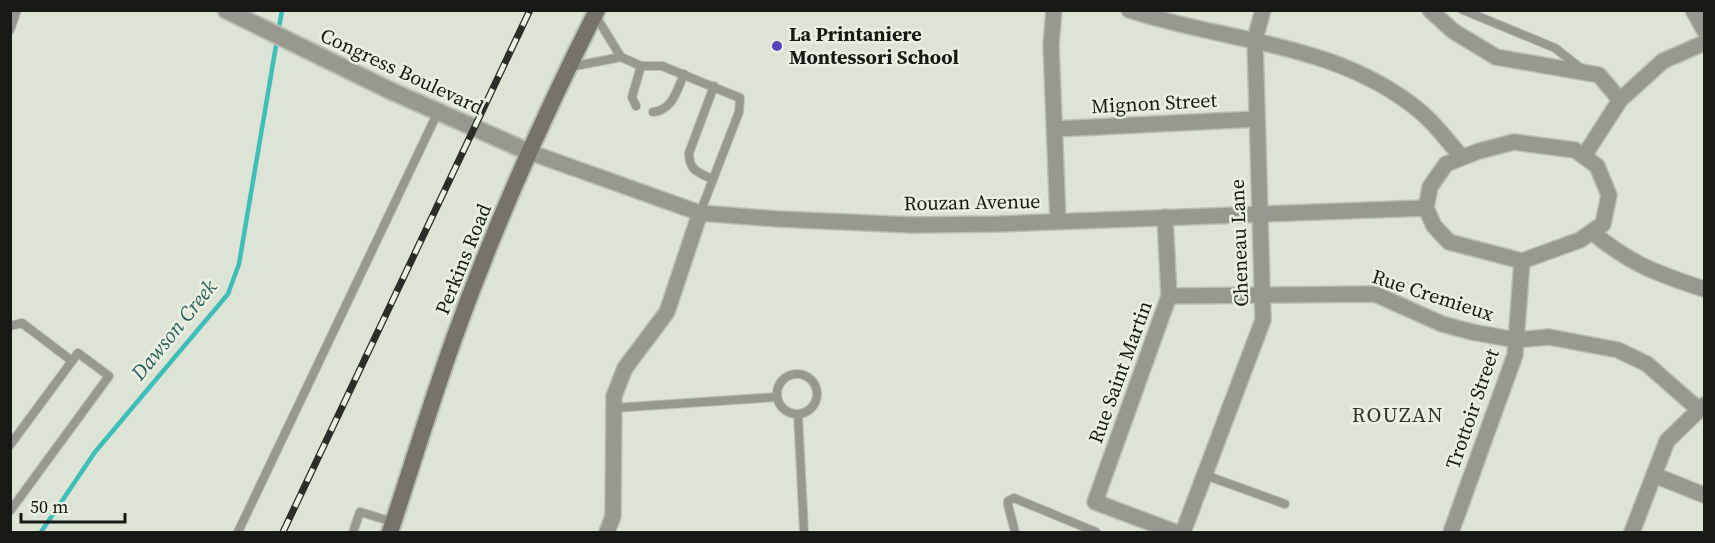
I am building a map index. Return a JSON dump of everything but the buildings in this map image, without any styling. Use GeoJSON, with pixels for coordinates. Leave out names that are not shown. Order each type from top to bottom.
{"type":"FeatureCollection","features":[{"type":"Feature","properties":{"kind":"main road","name":"Perkins Road"},"geometry":{"type":"LineString","coordinates":[[392,527],[456,333],[529,152],[596,12]]}},
{"type":"Feature","properties":{"kind":"street"},"geometry":{"type":"LineString","coordinates":[[1054,10],[1052,45],[1058,221]]}},
{"type":"Feature","properties":{"kind":"street"},"geometry":{"type":"LineString","coordinates":[[1129,10],[1166,22],[1255,39],[1327,59],[1377,81],[1423,114],[1462,157]]}},
{"type":"Feature","properties":{"kind":"street","name":"Cheneau Lane"},"geometry":{"type":"LineString","coordinates":[[1184,532],[1263,320],[1255,39],[1263,10]]}},
{"type":"Feature","properties":{"kind":"street"},"geometry":{"type":"LineString","coordinates":[[1430,10],[1453,31],[1496,57],[1584,70],[1599,75],[1620,100]]}},
{"type":"Feature","properties":{"kind":"street"},"geometry":{"type":"LineString","coordinates":[[1693,10],[1704,30]]}},
{"type":"Feature","properties":{"kind":"street","name":"Congress Boulevard"},"geometry":{"type":"LineString","coordinates":[[232,14],[438,112],[529,152]]}},
{"type":"Feature","properties":{"kind":"street"},"geometry":{"type":"LineString","coordinates":[[1584,156],[1620,100],[1663,61],[1704,43]]}},
{"type":"Feature","properties":{"kind":"street","name":"Mignon Street"},"geometry":{"type":"LineString","coordinates":[[1054,129],[1257,119]]}},
{"type":"Feature","properties":{"kind":"street"},"geometry":{"type":"LineString","coordinates":[[1514,142],[1575,150],[1584,156],[1597,166],[1609,195],[1604,224],[1580,240],[1522,261],[1449,242],[1434,226],[1426,208],[1430,187],[1446,164],[1462,157],[1514,142]]}},
{"type":"Feature","properties":{"kind":"street","name":"Rouzan Avenue"},"geometry":{"type":"LineString","coordinates":[[529,152],[700,213],[913,225],[1426,208]]}},
{"type":"Feature","properties":{"kind":"street"},"geometry":{"type":"LineString","coordinates":[[607,532],[613,516],[614,396],[626,368],[667,312],[700,213]]}},
{"type":"Feature","properties":{"kind":"street","name":"Rue Saint Martin"},"geometry":{"type":"LineString","coordinates":[[1165,218],[1169,296],[1095,502],[1175,532]]}},
{"type":"Feature","properties":{"kind":"street"},"geometry":{"type":"LineString","coordinates":[[1592,232],[1617,252],[1651,272],[1704,289]]}},
{"type":"Feature","properties":{"kind":"street","name":"Trottoir Street"},"geometry":{"type":"LineString","coordinates":[[1452,532],[1515,356],[1522,261]]}},
{"type":"Feature","properties":{"kind":"street","name":"Rue Cremieux"},"geometry":{"type":"LineString","coordinates":[[1169,296],[1375,294],[1442,324],[1516,340],[1548,337],[1618,350],[1647,364],[1701,407]]}},
{"type":"Feature","properties":{"kind":"street"},"geometry":{"type":"LineString","coordinates":[[1632,532],[1668,441],[1701,407]]}},
{"type":"Feature","properties":{"kind":"street"},"geometry":{"type":"LineString","coordinates":[[1654,474],[1704,495]]}},
{"type":"Feature","properties":{"kind":"lane"},"geometry":{"type":"LineString","coordinates":[[10,30],[17,10]]}},
{"type":"Feature","properties":{"kind":"lane"},"geometry":{"type":"LineString","coordinates":[[1463,10],[1555,48],[1584,70]]}},
{"type":"Feature","properties":{"kind":"lane"},"geometry":{"type":"LineString","coordinates":[[596,12],[621,57]]}},
{"type":"Feature","properties":{"kind":"lane"},"geometry":{"type":"LineString","coordinates":[[569,67],[621,57],[641,66],[662,66],[735,94],[740,98],[740,104],[700,213]]}},
{"type":"Feature","properties":{"kind":"lane"},"geometry":{"type":"LineString","coordinates":[[636,106],[632,97],[641,66]]}},
{"type":"Feature","properties":{"kind":"lane"},"geometry":{"type":"LineString","coordinates":[[653,112],[662,111],[670,105],[684,74]]}},
{"type":"Feature","properties":{"kind":"lane"},"geometry":{"type":"LineString","coordinates":[[712,179],[693,171],[689,164],[689,153],[714,86]]}},
{"type":"Feature","properties":{"kind":"lane"},"geometry":{"type":"LineString","coordinates":[[238,532],[438,112]]}},
{"type":"Feature","properties":{"kind":"lane"},"geometry":{"type":"LineString","coordinates":[[10,326],[22,323],[72,361]]}},
{"type":"Feature","properties":{"kind":"lane"},"geometry":{"type":"LineString","coordinates":[[10,446],[78,353],[109,376],[10,511]]}},
{"type":"Feature","properties":{"kind":"lane"},"geometry":{"type":"LineString","coordinates":[[796,374],[809,378],[816,388],[816,401],[807,411],[798,414],[783,408],[777,397],[784,379],[796,374]]}},
{"type":"Feature","properties":{"kind":"lane"},"geometry":{"type":"LineString","coordinates":[[614,408],[777,397]]}},
{"type":"Feature","properties":{"kind":"lane"},"geometry":{"type":"LineString","coordinates":[[798,414],[804,532]]}},
{"type":"Feature","properties":{"kind":"lane"},"geometry":{"type":"LineString","coordinates":[[1205,475],[1285,504]]}},
{"type":"Feature","properties":{"kind":"lane"},"geometry":{"type":"LineString","coordinates":[[1015,532],[1008,505],[1008,501],[1014,498],[1096,532]]}},
{"type":"Feature","properties":{"kind":"lane"},"geometry":{"type":"LineString","coordinates":[[353,532],[360,512],[392,527]]}},
{"type":"Feature","properties":{"kind":"waterway","name":"Dawson Creek"},"geometry":{"type":"LineString","coordinates":[[41,532],[95,452],[228,294],[239,264],[282,10]]}},
{"type":"Feature","properties":{"kind":"railway"},"geometry":{"type":"LineString","coordinates":[[283,532],[530,10]]}},
{"type":"Feature","properties":{"kind":"place","name":"La Printaniere Montessori School"},"geometry":{"type":"Point","coordinates":[777,46]}},
{"type":"Feature","properties":{"kind":"district","name":"ROUZAN"},"geometry":{"type":"Point","coordinates":[1398,415]}}]}
